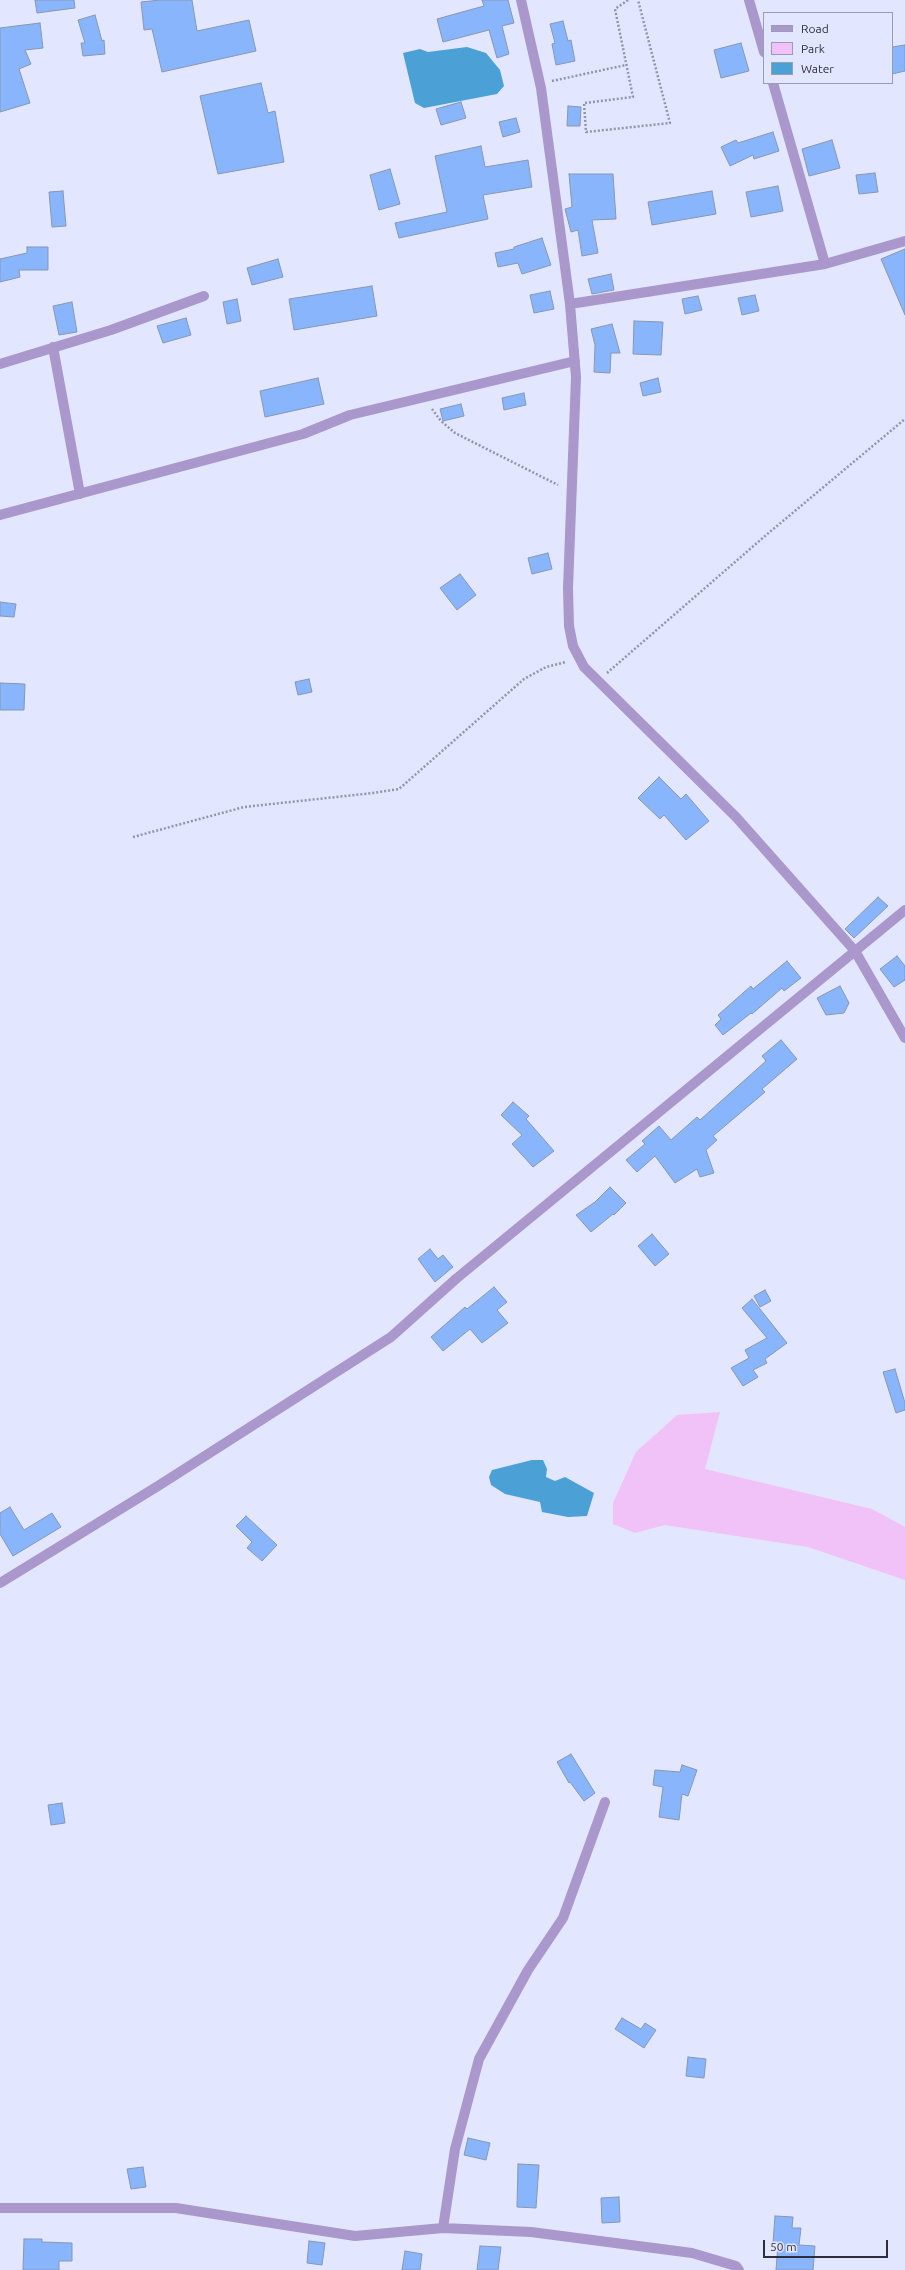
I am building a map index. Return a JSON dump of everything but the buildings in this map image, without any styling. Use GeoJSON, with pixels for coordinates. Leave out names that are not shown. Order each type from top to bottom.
{"type":"FeatureCollection","features":[{"type":"Feature","properties":{"kind":"street"},"geometry":{"type":"LineString","coordinates":[[521,0],[540,84],[570,304],[576,376],[568,588],[569,626],[573,646],[580,660],[598,680],[736,817],[855,951],[905,1038]]}},
{"type":"Feature","properties":{"kind":"street"},"geometry":{"type":"LineString","coordinates":[[749,0],[763,49]]}},
{"type":"Feature","properties":{"kind":"street"},"geometry":{"type":"LineString","coordinates":[[773,84],[825,264]]}},
{"type":"Feature","properties":{"kind":"street"},"geometry":{"type":"LineString","coordinates":[[570,304],[825,264],[905,241]]}},
{"type":"Feature","properties":{"kind":"street"},"geometry":{"type":"LineString","coordinates":[[0,364],[111,330],[204,296]]}},
{"type":"Feature","properties":{"kind":"street"},"geometry":{"type":"LineString","coordinates":[[53,347],[80,494]]}},
{"type":"Feature","properties":{"kind":"street"},"geometry":{"type":"LineString","coordinates":[[0,514],[303,434],[350,415],[574,361]]}},
{"type":"Feature","properties":{"kind":"street"},"geometry":{"type":"LineString","coordinates":[[0,1583],[158,1486],[391,1337],[457,1278],[905,910]]}},
{"type":"Feature","properties":{"kind":"street"},"geometry":{"type":"LineString","coordinates":[[443,2228],[455,2149],[479,2059],[528,1970],[562,1918],[605,1802]]}},
{"type":"Feature","properties":{"kind":"street"},"geometry":{"type":"LineString","coordinates":[[0,2208],[176,2208],[355,2236],[443,2228],[531,2232],[692,2253],[736,2266],[738,2270]]}},
{"type":"Feature","properties":{"kind":"path"},"geometry":{"type":"LineString","coordinates":[[628,0],[615,9],[633,97],[584,103],[586,132],[670,123],[638,0]]}},
{"type":"Feature","properties":{"kind":"path"},"geometry":{"type":"LineString","coordinates":[[540,84],[626,65]]}},
{"type":"Feature","properties":{"kind":"path"},"geometry":{"type":"LineString","coordinates":[[423,397],[441,421],[455,433],[571,492]]}},
{"type":"Feature","properties":{"kind":"path"},"geometry":{"type":"LineString","coordinates":[[598,680],[759,541],[905,419]]}},
{"type":"Feature","properties":{"kind":"path"},"geometry":{"type":"LineString","coordinates":[[133,837],[244,807],[373,793],[399,788],[524,679],[554,664],[580,660]]}},
{"type":"Feature","properties":{"kind":"green space"},"geometry":{"type":"Polygon","coordinates":[[[720,1412],[705,1469],[872,1509],[905,1527],[905,1580],[808,1547],[665,1525],[635,1533],[613,1524],[613,1503],[636,1452],[677,1415],[720,1412]]]}},
{"type":"Feature","properties":{"kind":"water"},"geometry":{"type":"Polygon","coordinates":[[[467,47],[486,53],[500,70],[504,86],[497,94],[424,108],[415,103],[403,53],[420,49],[428,52],[467,47]]]}},
{"type":"Feature","properties":{"kind":"water"},"geometry":{"type":"Polygon","coordinates":[[[532,1460],[543,1460],[547,1469],[546,1477],[555,1481],[565,1477],[594,1493],[587,1516],[568,1517],[542,1512],[540,1502],[505,1494],[491,1485],[489,1477],[492,1470],[532,1460]]]}}]}
